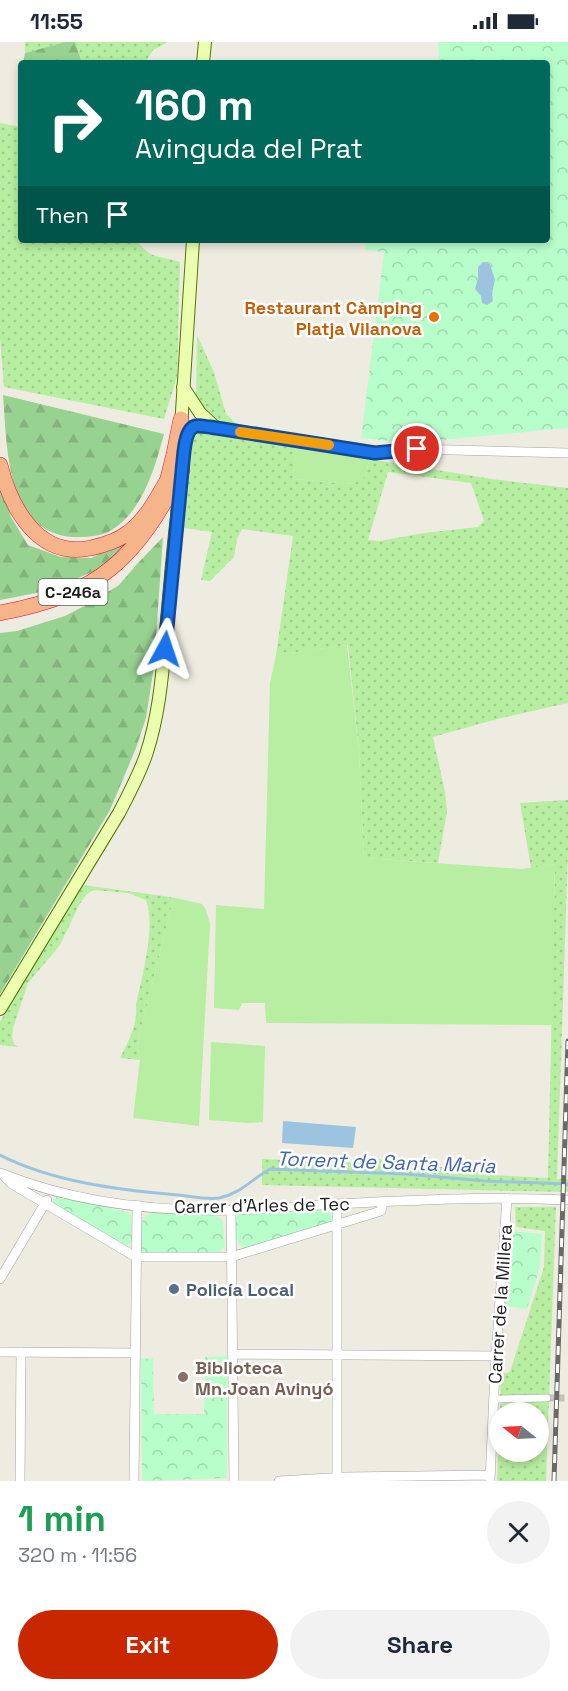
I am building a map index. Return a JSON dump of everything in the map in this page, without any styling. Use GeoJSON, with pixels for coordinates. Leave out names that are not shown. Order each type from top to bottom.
{"type":"FeatureCollection","features":[{"type":"Feature","properties":{"kind":"highway","name":"C-246a"},"geometry":{"type":"LineString","coordinates":[[0,613],[54,599],[79,589],[102,576],[135,547],[160,510],[181,415]]}},
{"type":"Feature","properties":{"kind":"highway"},"geometry":{"type":"LineString","coordinates":[[0,465],[12,500],[24,520],[42,538],[58,547],[79,550],[105,545],[128,533],[148,512],[167,481]]}},
{"type":"Feature","properties":{"kind":"highway"},"geometry":{"type":"LineString","coordinates":[[160,510],[182,466]]}},
{"type":"Feature","properties":{"kind":"main road"},"geometry":{"type":"LineString","coordinates":[[203,60],[205,42]]}},
{"type":"Feature","properties":{"kind":"main road","name":"C-246a"},"geometry":{"type":"LineString","coordinates":[[181,415],[193,243]]}},
{"type":"Feature","properties":{"kind":"main road"},"geometry":{"type":"LineString","coordinates":[[183,387],[200,413],[214,428]]}},
{"type":"Feature","properties":{"kind":"main road"},"geometry":{"type":"LineString","coordinates":[[181,415],[195,410],[200,413]]}},
{"type":"Feature","properties":{"kind":"main road"},"geometry":{"type":"LineString","coordinates":[[181,415],[214,428]]}},
{"type":"Feature","properties":{"kind":"main road"},"geometry":{"type":"LineString","coordinates":[[181,415],[182,466]]}},
{"type":"Feature","properties":{"kind":"main road"},"geometry":{"type":"LineString","coordinates":[[0,1009],[119,813],[146,755],[156,715],[162,672],[182,466],[188,432],[196,426],[214,428]]}},
{"type":"Feature","properties":{"kind":"street"},"geometry":{"type":"LineString","coordinates":[[214,428],[375,453],[417,449],[568,453]]}},
{"type":"Feature","properties":{"kind":"street","name":"Carrer d'Arles de Tec"},"geometry":{"type":"LineString","coordinates":[[1,1174],[52,1190],[102,1201],[184,1209],[231,1210],[479,1197],[568,1200]]}},
{"type":"Feature","properties":{"kind":"street","name":"Carrer d'Arles de Tec"},"geometry":{"type":"LineString","coordinates":[[1,1174],[12,1184],[136,1257],[231,1257],[381,1211],[383,1202]]}},
{"type":"Feature","properties":{"kind":"street"},"geometry":{"type":"LineString","coordinates":[[0,1279],[52,1190]]}},
{"type":"Feature","properties":{"kind":"street","name":"Carrer de la Millera"},"geometry":{"type":"LineString","coordinates":[[490,1478],[507,1198]]}},
{"type":"Feature","properties":{"kind":"street"},"geometry":{"type":"LineString","coordinates":[[337,1204],[337,1479]]}},
{"type":"Feature","properties":{"kind":"street"},"geometry":{"type":"LineString","coordinates":[[134,1481],[137,1206]]}},
{"type":"Feature","properties":{"kind":"street"},"geometry":{"type":"LineString","coordinates":[[231,1210],[234,1481]]}},
{"type":"Feature","properties":{"kind":"street"},"geometry":{"type":"LineString","coordinates":[[0,1352],[135,1353]]}},
{"type":"Feature","properties":{"kind":"street"},"geometry":{"type":"LineString","coordinates":[[20,1481],[21,1352]]}},
{"type":"Feature","properties":{"kind":"street"},"geometry":{"type":"LineString","coordinates":[[233,1354],[496,1356]]}},
{"type":"Feature","properties":{"kind":"street"},"geometry":{"type":"LineString","coordinates":[[498,1399],[547,1398]]}},
{"type":"Feature","properties":{"kind":"street"},"geometry":{"type":"LineString","coordinates":[[279,1481],[490,1478]]}},
{"type":"Feature","properties":{"kind":"green space"},"geometry":{"type":"Polygon","coordinates":[[[25,42],[65,42],[25,53],[25,42]]]}},
{"type":"Feature","properties":{"kind":"green space"},"geometry":{"type":"Polygon","coordinates":[[[65,42],[75,42],[81,60],[24,60],[25,53],[65,42]]]}},
{"type":"Feature","properties":{"kind":"green space"},"geometry":{"type":"Polygon","coordinates":[[[75,42],[168,42],[153,50],[147,60],[81,60],[75,42]]]}},
{"type":"Feature","properties":{"kind":"green space"},"geometry":{"type":"Polygon","coordinates":[[[438,42],[568,42],[568,428],[409,443],[361,438],[384,252],[365,250],[366,243],[550,243],[550,60],[439,60],[438,42]]]}},
{"type":"Feature","properties":{"kind":"green space"},"geometry":{"type":"Polygon","coordinates":[[[0,123],[18,126],[18,243],[139,243],[151,254],[180,262],[177,377],[164,419],[4,387],[0,338],[0,123]]]}},
{"type":"Feature","properties":{"kind":"green space"},"geometry":{"type":"Polygon","coordinates":[[[197,335],[214,372],[226,414],[239,426],[215,421],[196,400],[197,335]]]}},
{"type":"Feature","properties":{"kind":"green space"},"geometry":{"type":"Polygon","coordinates":[[[3,395],[164,434],[146,488],[131,513],[121,523],[102,534],[74,537],[49,531],[33,520],[21,503],[11,474],[3,395]]]}},
{"type":"Feature","properties":{"kind":"green space"},"geometry":{"type":"Polygon","coordinates":[[[192,431],[204,431],[297,447],[293,479],[351,484],[366,476],[369,459],[492,479],[568,488],[568,703],[501,718],[433,737],[447,811],[438,863],[364,858],[359,751],[348,645],[276,655],[293,536],[242,529],[237,539],[234,557],[210,581],[201,580],[212,532],[184,528],[192,431]],[[388,472],[368,540],[380,541],[478,527],[484,521],[471,483],[388,472]]]}},
{"type":"Feature","properties":{"kind":"green space"},"geometry":{"type":"Polygon","coordinates":[[[297,447],[369,459],[366,476],[351,484],[293,479],[297,447]]]}},
{"type":"Feature","properties":{"kind":"green space"},"geometry":{"type":"Polygon","coordinates":[[[0,481],[11,517],[28,545],[61,557],[91,558],[127,542],[112,561],[95,571],[52,590],[0,600],[0,481]]]}},
{"type":"Feature","properties":{"kind":"green space"},"geometry":{"type":"Polygon","coordinates":[[[163,537],[154,666],[146,718],[136,748],[110,810],[0,994],[0,633],[17,631],[65,616],[88,604],[119,585],[163,537]]]}},
{"type":"Feature","properties":{"kind":"green space"},"geometry":{"type":"Polygon","coordinates":[[[347,645],[359,751],[364,858],[522,869],[555,864],[552,1025],[266,1023],[265,1003],[242,1003],[239,1010],[214,1008],[216,905],[264,909],[270,683],[276,655],[347,645]]]}},
{"type":"Feature","properties":{"kind":"green space"},"geometry":{"type":"Polygon","coordinates":[[[568,800],[557,1179],[568,1179],[568,1192],[262,1185],[262,1159],[364,1163],[371,1159],[380,1159],[386,1164],[456,1168],[466,1166],[489,1175],[548,1178],[555,864],[531,868],[520,803],[568,800]]]}},
{"type":"Feature","properties":{"kind":"green space"},"geometry":{"type":"Polygon","coordinates":[[[83,885],[171,897],[172,904],[137,1045],[140,1060],[120,1058],[134,1025],[150,923],[146,900],[128,893],[93,890],[87,894],[79,905],[60,945],[28,983],[13,1028],[12,1037],[14,1044],[18,1047],[0,1045],[0,1022],[83,885]]]}},
{"type":"Feature","properties":{"kind":"green space"},"geometry":{"type":"Polygon","coordinates":[[[171,897],[202,904],[210,924],[199,1126],[133,1118],[140,1060],[137,1045],[172,904],[171,897]]]}},
{"type":"Feature","properties":{"kind":"green space"},"geometry":{"type":"Polygon","coordinates":[[[211,1042],[265,1046],[263,1122],[209,1120],[211,1042]]]}},
{"type":"Feature","properties":{"kind":"green space"},"geometry":{"type":"Polygon","coordinates":[[[58,1196],[127,1212],[131,1216],[132,1241],[124,1245],[54,1204],[53,1200],[58,1196]]]}},
{"type":"Feature","properties":{"kind":"green space"},"geometry":{"type":"Polygon","coordinates":[[[515,1207],[556,1207],[549,1402],[500,1402],[501,1374],[510,1372],[544,1267],[545,1231],[516,1227],[515,1207]]]}},
{"type":"Feature","properties":{"kind":"green space"},"geometry":{"type":"Polygon","coordinates":[[[327,1209],[333,1217],[331,1222],[249,1248],[243,1247],[237,1241],[235,1217],[238,1214],[327,1209]]]}},
{"type":"Feature","properties":{"kind":"green space"},"geometry":{"type":"Polygon","coordinates":[[[151,1213],[213,1214],[223,1222],[225,1246],[218,1254],[142,1253],[140,1228],[143,1220],[151,1213]]]}},
{"type":"Feature","properties":{"kind":"green space"},"geometry":{"type":"Polygon","coordinates":[[[512,1231],[542,1234],[540,1267],[527,1309],[505,1306],[512,1231]]]}},
{"type":"Feature","properties":{"kind":"green space"},"geometry":{"type":"Polygon","coordinates":[[[227,1356],[227,1478],[142,1481],[141,1359],[153,1358],[154,1414],[204,1414],[205,1357],[227,1356]]]}},
{"type":"Feature","properties":{"kind":"green space"},"geometry":{"type":"Polygon","coordinates":[[[498,1462],[547,1462],[546,1481],[497,1481],[498,1462]]]}},
{"type":"Feature","properties":{"kind":"water"},"geometry":{"type":"Polygon","coordinates":[[[483,262],[490,264],[495,280],[493,301],[487,305],[482,303],[481,296],[475,289],[478,267],[483,262]]]}},
{"type":"Feature","properties":{"kind":"water"},"geometry":{"type":"Polygon","coordinates":[[[283,1121],[356,1127],[353,1148],[282,1143],[283,1121]]]}},
{"type":"Feature","properties":{"kind":"waterway","name":"Torrent de Santa Maria"},"geometry":{"type":"LineString","coordinates":[[0,1155],[42,1172],[87,1183],[209,1199],[233,1193],[270,1169],[406,1174],[485,1181],[568,1184]]}},
{"type":"Feature","properties":{"kind":"tunnel"},"geometry":{"type":"LineString","coordinates":[[547,1398],[568,1398]]}},
{"type":"Feature","properties":{"kind":"railway"},"geometry":{"type":"LineString","coordinates":[[554,1481],[568,1041]]}},
{"type":"Feature","properties":{"kind":"slow traffic"},"geometry":{"type":"LineString","coordinates":[[240,432],[329,445]]}},
{"type":"Feature","properties":{"kind":"place","name":"Restaurant Càmping Platja Vilanova"},"geometry":{"type":"Point","coordinates":[434,317]}},
{"type":"Feature","properties":{"kind":"place","name":"Policía Local"},"geometry":{"type":"Point","coordinates":[174,1289]}},
{"type":"Feature","properties":{"kind":"place","name":"Biblioteca Mn.Joan Avinyó"},"geometry":{"type":"Point","coordinates":[183,1377]}},
{"type":"Feature","properties":{"kind":"route"},"geometry":{"type":"LineString","coordinates":[[165,649],[183,461],[188,432],[192,428],[210,427],[375,453],[417,449]]}}]}
